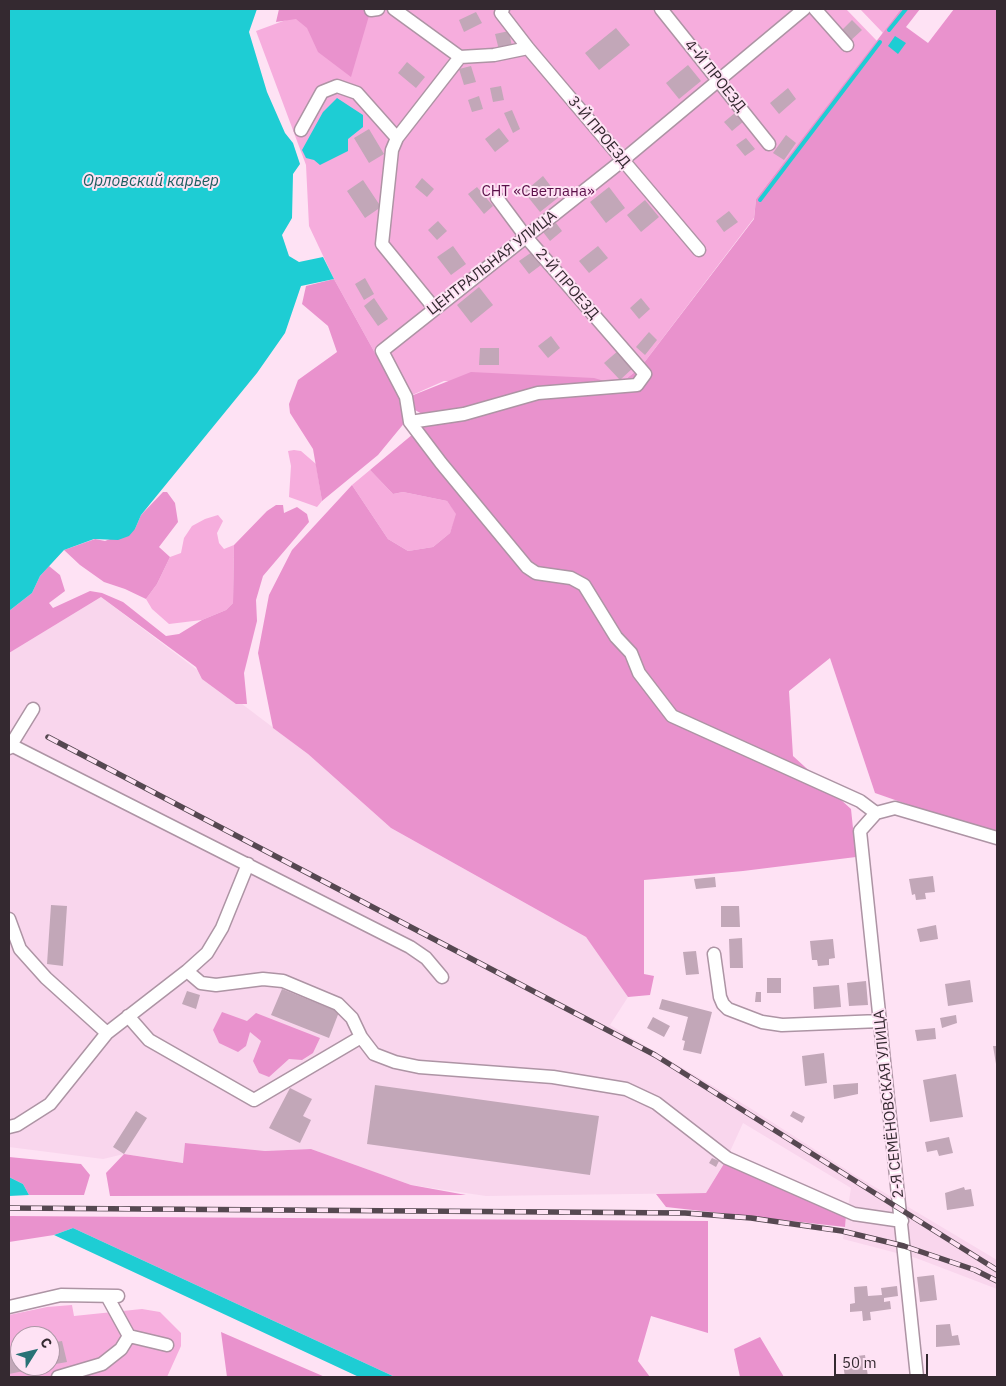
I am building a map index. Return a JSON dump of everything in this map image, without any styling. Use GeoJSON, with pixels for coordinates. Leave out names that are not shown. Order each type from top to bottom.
{"type":"FeatureCollection","features":[{"type":"Feature","properties":{"kind":"street"},"geometry":{"type":"LineString","coordinates":[[394,9],[460,57],[494,55],[528,48]]}},
{"type":"Feature","properties":{"kind":"street","name":"4-Й ПРОЕЗД"},"geometry":{"type":"LineString","coordinates":[[660,9],[769,144]]}},
{"type":"Feature","properties":{"kind":"street","name":"ЦЕНТРАЛЬНАЯ УЛИЦА"},"geometry":{"type":"LineString","coordinates":[[410,422],[406,397],[382,351],[623,160],[719,82],[804,9]]}},
{"type":"Feature","properties":{"kind":"street"},"geometry":{"type":"LineString","coordinates":[[815,9],[847,45]]}},
{"type":"Feature","properties":{"kind":"street","name":"3-Й ПРОЕЗД"},"geometry":{"type":"LineString","coordinates":[[502,11],[528,48],[698,250]]}},
{"type":"Feature","properties":{"kind":"street"},"geometry":{"type":"LineString","coordinates":[[435,309],[382,244],[392,150],[397,138],[460,57]]}},
{"type":"Feature","properties":{"kind":"street"},"geometry":{"type":"LineString","coordinates":[[301,130],[322,92],[337,86],[356,93],[397,138]]}},
{"type":"Feature","properties":{"kind":"street","name":"2-Й ПРОЕЗД"},"geometry":{"type":"LineString","coordinates":[[410,422],[464,414],[538,394],[637,385],[645,374],[526,237],[497,198]]}},
{"type":"Feature","properties":{"kind":"street"},"geometry":{"type":"LineString","coordinates":[[410,422],[441,463],[527,567],[536,573],[571,578],[584,585],[616,637],[630,653],[639,673],[672,716],[860,800],[876,813],[895,808],[997,838]]}},
{"type":"Feature","properties":{"kind":"street"},"geometry":{"type":"LineString","coordinates":[[33,709],[10,747],[248,864],[410,947],[426,958],[442,977]]}},
{"type":"Feature","properties":{"kind":"street","name":"2-Я СЕМЁНОВСКАЯ УЛИЦА"},"geometry":{"type":"LineString","coordinates":[[876,813],[860,831],[917,1377]]}},
{"type":"Feature","properties":{"kind":"street"},"geometry":{"type":"LineString","coordinates":[[9,1127],[17,1125],[50,1104],[107,1033],[188,971],[207,953],[217,936],[248,864]]}},
{"type":"Feature","properties":{"kind":"street"},"geometry":{"type":"LineString","coordinates":[[9,919],[20,949],[46,978],[107,1033]]}},
{"type":"Feature","properties":{"kind":"street"},"geometry":{"type":"LineString","coordinates":[[714,954],[722,1004],[728,1009],[762,1022],[782,1025],[880,1021]]}},
{"type":"Feature","properties":{"kind":"street"},"geometry":{"type":"LineString","coordinates":[[188,971],[201,983],[216,985],[263,979],[283,981],[338,1004],[352,1018],[360,1037],[374,1054],[395,1062],[427,1068],[553,1077],[626,1089],[656,1103],[727,1158],[854,1214],[902,1222]]}},
{"type":"Feature","properties":{"kind":"street"},"geometry":{"type":"LineString","coordinates":[[128,1016],[149,1040],[254,1100],[360,1037]]}},
{"type":"Feature","properties":{"kind":"street"},"geometry":{"type":"LineString","coordinates":[[767,1031],[782,1025]]}},
{"type":"Feature","properties":{"kind":"street"},"geometry":{"type":"LineString","coordinates":[[9,1307],[62,1295],[112,1296],[129,1336]]}},
{"type":"Feature","properties":{"kind":"street"},"geometry":{"type":"LineString","coordinates":[[129,1336],[167,1345]]}},
{"type":"Feature","properties":{"kind":"street"},"geometry":{"type":"LineString","coordinates":[[58,1377],[102,1364],[121,1349],[129,1336]]}},
{"type":"Feature","properties":{"kind":"shaded area"},"geometry":{"type":"Polygon","coordinates":[[[279,9],[371,9],[351,77],[318,52],[307,28],[296,19],[276,22],[279,9]]]}},
{"type":"Feature","properties":{"kind":"shaded area"},"geometry":{"type":"Polygon","coordinates":[[[901,9],[920,9],[906,27],[928,43],[954,9],[997,9],[997,830],[978,829],[875,793],[830,658],[789,691],[793,756],[851,809],[856,857],[743,871],[644,880],[644,974],[654,976],[650,995],[628,997],[586,937],[391,828],[308,754],[273,728],[258,653],[269,595],[292,550],[352,485],[388,539],[408,551],[433,547],[450,533],[456,514],[447,501],[403,492],[393,494],[370,470],[431,419],[415,410],[378,455],[322,501],[313,449],[290,413],[289,404],[298,380],[337,352],[328,326],[302,304],[306,286],[334,279],[401,400],[471,372],[594,378],[618,385],[640,368],[754,219],[756,199],[901,9]]]}},
{"type":"Feature","properties":{"kind":"shaded area"},"geometry":{"type":"Polygon","coordinates":[[[163,492],[167,492],[175,503],[178,522],[159,547],[170,557],[157,584],[146,599],[104,582],[80,565],[64,550],[95,539],[105,541],[135,529],[141,515],[163,492]]]}},
{"type":"Feature","properties":{"kind":"shaded area"},"geometry":{"type":"Polygon","coordinates":[[[276,505],[283,505],[284,513],[297,507],[307,514],[309,522],[263,576],[256,600],[257,621],[244,673],[247,704],[236,704],[202,679],[196,667],[101,597],[9,653],[9,611],[32,593],[40,576],[49,566],[60,575],[65,591],[49,603],[53,608],[90,591],[102,593],[123,602],[166,636],[179,634],[202,620],[226,610],[233,603],[234,545],[267,511],[276,505]]]}},
{"type":"Feature","properties":{"kind":"shaded area"},"geometry":{"type":"Polygon","coordinates":[[[101,597],[308,754],[391,828],[586,937],[628,997],[610,1025],[750,1108],[853,1174],[997,1260],[997,1289],[916,1258],[843,1239],[851,1188],[743,1123],[727,1158],[706,1193],[486,1196],[411,1185],[311,1149],[265,1151],[186,1143],[184,1163],[124,1154],[103,1159],[9,1147],[9,653],[101,597]]]}},
{"type":"Feature","properties":{"kind":"shaded area"},"geometry":{"type":"Polygon","coordinates":[[[222,1012],[247,1021],[256,1013],[320,1038],[313,1053],[302,1060],[289,1059],[269,1077],[259,1073],[253,1061],[261,1041],[250,1032],[246,1046],[238,1052],[219,1043],[213,1030],[222,1012]]]}},
{"type":"Feature","properties":{"kind":"shaded area"},"geometry":{"type":"Polygon","coordinates":[[[185,1143],[265,1151],[311,1149],[411,1185],[466,1195],[110,1196],[106,1173],[124,1154],[183,1163],[185,1143]]]}},
{"type":"Feature","properties":{"kind":"shaded area"},"geometry":{"type":"Polygon","coordinates":[[[9,1157],[81,1164],[90,1175],[84,1195],[29,1195],[23,1184],[9,1177],[9,1157]]]}},
{"type":"Feature","properties":{"kind":"shaded area"},"geometry":{"type":"Polygon","coordinates":[[[725,1162],[846,1216],[845,1227],[666,1207],[656,1194],[706,1193],[725,1162]]]}},
{"type":"Feature","properties":{"kind":"shaded area"},"geometry":{"type":"Polygon","coordinates":[[[9,1216],[708,1221],[708,1333],[651,1316],[638,1361],[650,1377],[395,1377],[73,1228],[54,1235],[9,1242],[9,1216]]]}},
{"type":"Feature","properties":{"kind":"shaded area"},"geometry":{"type":"Polygon","coordinates":[[[221,1332],[325,1377],[227,1377],[221,1332]]]}},
{"type":"Feature","properties":{"kind":"shaded area"},"geometry":{"type":"Polygon","coordinates":[[[760,1337],[784,1377],[740,1377],[734,1349],[760,1337]]]}},
{"type":"Feature","properties":{"kind":"green space","name":"СНТ «Светлана»"},"geometry":{"type":"Polygon","coordinates":[[[316,9],[846,9],[877,41],[756,199],[754,218],[640,368],[618,385],[444,381],[401,400],[334,279],[309,226],[306,165],[256,31],[316,9]]]}},
{"type":"Feature","properties":{"kind":"green space"},"geometry":{"type":"Polygon","coordinates":[[[860,9],[901,9],[883,33],[860,9]]]}},
{"type":"Feature","properties":{"kind":"green space"},"geometry":{"type":"Polygon","coordinates":[[[288,451],[301,451],[316,464],[322,501],[317,507],[289,497],[291,466],[288,451]]]}},
{"type":"Feature","properties":{"kind":"green space"},"geometry":{"type":"Polygon","coordinates":[[[370,470],[393,494],[403,492],[447,501],[457,514],[450,533],[433,547],[408,551],[388,539],[352,485],[370,470]]]}},
{"type":"Feature","properties":{"kind":"green space"},"geometry":{"type":"Polygon","coordinates":[[[218,515],[223,521],[217,533],[219,543],[224,549],[234,545],[233,603],[226,610],[202,620],[169,624],[152,609],[146,599],[157,584],[170,557],[181,553],[184,538],[192,526],[218,515]]]}},
{"type":"Feature","properties":{"kind":"green space"},"geometry":{"type":"Polygon","coordinates":[[[72,1305],[74,1316],[142,1309],[160,1312],[181,1333],[181,1346],[167,1377],[9,1377],[9,1315],[47,1307],[72,1305]]]}},
{"type":"Feature","properties":{"kind":"water","name":"Орловский карьер"},"geometry":{"type":"Polygon","coordinates":[[[9,9],[257,9],[249,32],[267,92],[285,133],[293,143],[300,164],[293,174],[292,218],[282,235],[289,256],[299,262],[323,257],[334,279],[301,286],[285,333],[257,373],[141,515],[135,529],[129,536],[118,540],[94,539],[64,550],[40,576],[32,593],[9,611],[9,9]]]}},
{"type":"Feature","properties":{"kind":"water"},"geometry":{"type":"Polygon","coordinates":[[[895,36],[906,43],[898,54],[888,46],[895,36]]]}},
{"type":"Feature","properties":{"kind":"water"},"geometry":{"type":"Polygon","coordinates":[[[337,98],[363,115],[363,127],[348,139],[348,151],[320,165],[314,160],[306,158],[302,150],[323,112],[337,98]]]}},
{"type":"Feature","properties":{"kind":"water"},"geometry":{"type":"Polygon","coordinates":[[[9,1177],[23,1184],[29,1195],[9,1196],[9,1177]]]}},
{"type":"Feature","properties":{"kind":"water"},"geometry":{"type":"Polygon","coordinates":[[[73,1228],[395,1377],[359,1377],[54,1235],[73,1228]]]}},
{"type":"Feature","properties":{"kind":"building"},"geometry":{"type":"Polygon","coordinates":[[[476,12],[482,23],[464,32],[459,20],[476,12]]]}},
{"type":"Feature","properties":{"kind":"building"},"geometry":{"type":"Polygon","coordinates":[[[852,20],[862,30],[849,42],[840,32],[852,20]]]}},
{"type":"Feature","properties":{"kind":"building"},"geometry":{"type":"Polygon","coordinates":[[[616,28],[630,45],[599,70],[585,53],[616,28]]]}},
{"type":"Feature","properties":{"kind":"building"},"geometry":{"type":"Polygon","coordinates":[[[509,31],[512,47],[499,50],[495,34],[509,31]]]}},
{"type":"Feature","properties":{"kind":"building"},"geometry":{"type":"Polygon","coordinates":[[[407,62],[425,77],[416,88],[398,73],[407,62]]]}},
{"type":"Feature","properties":{"kind":"building"},"geometry":{"type":"Polygon","coordinates":[[[688,65],[701,81],[679,99],[666,83],[688,65]]]}},
{"type":"Feature","properties":{"kind":"building"},"geometry":{"type":"Polygon","coordinates":[[[471,66],[476,82],[464,85],[459,69],[471,66]]]}},
{"type":"Feature","properties":{"kind":"building"},"geometry":{"type":"Polygon","coordinates":[[[501,86],[504,100],[493,102],[490,88],[501,86]]]}},
{"type":"Feature","properties":{"kind":"building"},"geometry":{"type":"Polygon","coordinates":[[[788,88],[796,99],[779,114],[770,103],[788,88]]]}},
{"type":"Feature","properties":{"kind":"building"},"geometry":{"type":"Polygon","coordinates":[[[479,96],[483,109],[472,112],[468,100],[479,96]]]}},
{"type":"Feature","properties":{"kind":"building"},"geometry":{"type":"Polygon","coordinates":[[[512,110],[520,129],[513,133],[504,113],[512,110]]]}},
{"type":"Feature","properties":{"kind":"building"},"geometry":{"type":"Polygon","coordinates":[[[736,112],[744,121],[732,131],[724,122],[736,112]]]}},
{"type":"Feature","properties":{"kind":"building"},"geometry":{"type":"Polygon","coordinates":[[[499,128],[509,141],[495,152],[485,139],[499,128]]]}},
{"type":"Feature","properties":{"kind":"building"},"geometry":{"type":"Polygon","coordinates":[[[369,129],[384,154],[369,163],[354,138],[369,129]]]}},
{"type":"Feature","properties":{"kind":"building"},"geometry":{"type":"Polygon","coordinates":[[[786,135],[796,143],[784,160],[773,153],[786,135]]]}},
{"type":"Feature","properties":{"kind":"building"},"geometry":{"type":"Polygon","coordinates":[[[746,138],[755,149],[745,156],[736,145],[746,138]]]}},
{"type":"Feature","properties":{"kind":"building"},"geometry":{"type":"Polygon","coordinates":[[[543,176],[559,197],[540,212],[524,192],[543,176]]]}},
{"type":"Feature","properties":{"kind":"building"},"geometry":{"type":"Polygon","coordinates":[[[422,178],[434,189],[427,197],[415,187],[422,178]]]}},
{"type":"Feature","properties":{"kind":"building"},"geometry":{"type":"Polygon","coordinates":[[[363,180],[381,207],[365,218],[347,191],[363,180]]]}},
{"type":"Feature","properties":{"kind":"building"},"geometry":{"type":"Polygon","coordinates":[[[477,187],[493,206],[484,214],[468,194],[477,187]]]}},
{"type":"Feature","properties":{"kind":"building"},"geometry":{"type":"Polygon","coordinates":[[[609,187],[625,208],[606,223],[590,202],[609,187]]]}},
{"type":"Feature","properties":{"kind":"building"},"geometry":{"type":"Polygon","coordinates":[[[645,200],[659,217],[641,232],[627,215],[645,200]]]}},
{"type":"Feature","properties":{"kind":"building"},"geometry":{"type":"Polygon","coordinates":[[[729,211],[738,222],[724,232],[716,221],[729,211]]]}},
{"type":"Feature","properties":{"kind":"building"},"geometry":{"type":"Polygon","coordinates":[[[438,221],[447,231],[437,240],[428,230],[438,221]]]}},
{"type":"Feature","properties":{"kind":"building"},"geometry":{"type":"Polygon","coordinates":[[[556,223],[562,231],[550,241],[543,232],[556,223]]]}},
{"type":"Feature","properties":{"kind":"building"},"geometry":{"type":"Polygon","coordinates":[[[453,246],[466,264],[451,275],[437,257],[453,246]]]}},
{"type":"Feature","properties":{"kind":"building"},"geometry":{"type":"Polygon","coordinates":[[[598,246],[608,258],[589,273],[579,261],[598,246]]]}},
{"type":"Feature","properties":{"kind":"building"},"geometry":{"type":"Polygon","coordinates":[[[532,252],[541,265],[529,274],[519,261],[532,252]]]}},
{"type":"Feature","properties":{"kind":"building"},"geometry":{"type":"Polygon","coordinates":[[[365,278],[374,294],[364,300],[355,284],[365,278]]]}},
{"type":"Feature","properties":{"kind":"building"},"geometry":{"type":"Polygon","coordinates":[[[479,287],[493,305],[471,323],[457,305],[479,287]]]}},
{"type":"Feature","properties":{"kind":"building"},"geometry":{"type":"Polygon","coordinates":[[[374,298],[388,319],[378,326],[364,306],[374,298]]]}},
{"type":"Feature","properties":{"kind":"building"},"geometry":{"type":"Polygon","coordinates":[[[641,298],[650,309],[639,319],[630,308],[641,298]]]}},
{"type":"Feature","properties":{"kind":"building"},"geometry":{"type":"Polygon","coordinates":[[[649,332],[657,340],[645,355],[636,347],[649,332]]]}},
{"type":"Feature","properties":{"kind":"building"},"geometry":{"type":"Polygon","coordinates":[[[551,336],[560,348],[548,358],[538,346],[551,336]]]}},
{"type":"Feature","properties":{"kind":"building"},"geometry":{"type":"Polygon","coordinates":[[[480,348],[499,348],[499,365],[479,365],[480,348]]]}},
{"type":"Feature","properties":{"kind":"building"},"geometry":{"type":"Polygon","coordinates":[[[619,350],[634,367],[620,380],[604,363],[619,350]]]}},
{"type":"Feature","properties":{"kind":"building"},"geometry":{"type":"Polygon","coordinates":[[[933,876],[935,892],[925,893],[926,899],[916,900],[915,894],[912,895],[909,879],[933,876]]]}},
{"type":"Feature","properties":{"kind":"building"},"geometry":{"type":"Polygon","coordinates":[[[715,877],[716,887],[696,889],[694,879],[715,877]]]}},
{"type":"Feature","properties":{"kind":"building"},"geometry":{"type":"Polygon","coordinates":[[[51,905],[67,906],[63,966],[47,964],[51,905]]]}},
{"type":"Feature","properties":{"kind":"building"},"geometry":{"type":"Polygon","coordinates":[[[721,906],[739,906],[740,927],[721,927],[721,906]]]}},
{"type":"Feature","properties":{"kind":"building"},"geometry":{"type":"Polygon","coordinates":[[[936,925],[938,939],[920,942],[917,929],[936,925]]]}},
{"type":"Feature","properties":{"kind":"building"},"geometry":{"type":"Polygon","coordinates":[[[742,938],[743,968],[730,968],[729,939],[742,938]]]}},
{"type":"Feature","properties":{"kind":"building"},"geometry":{"type":"Polygon","coordinates":[[[833,939],[835,958],[829,959],[829,965],[818,966],[817,960],[812,960],[810,941],[833,939]]]}},
{"type":"Feature","properties":{"kind":"building"},"geometry":{"type":"Polygon","coordinates":[[[696,951],[699,974],[686,975],[683,952],[696,951]]]}},
{"type":"Feature","properties":{"kind":"building"},"geometry":{"type":"Polygon","coordinates":[[[767,978],[781,978],[781,993],[767,993],[767,978]]]}},
{"type":"Feature","properties":{"kind":"building"},"geometry":{"type":"Polygon","coordinates":[[[970,980],[973,1002],[948,1006],[945,984],[970,980]]]}},
{"type":"Feature","properties":{"kind":"building"},"geometry":{"type":"Polygon","coordinates":[[[866,981],[868,1005],[849,1006],[847,983],[866,981]]]}},
{"type":"Feature","properties":{"kind":"building"},"geometry":{"type":"Polygon","coordinates":[[[839,985],[841,1007],[814,1009],[813,987],[839,985]]]}},
{"type":"Feature","properties":{"kind":"building"},"geometry":{"type":"Polygon","coordinates":[[[282,989],[339,1012],[329,1038],[271,1015],[282,989]]]}},
{"type":"Feature","properties":{"kind":"building"},"geometry":{"type":"Polygon","coordinates":[[[187,991],[200,995],[196,1009],[182,1004],[187,991]]]}},
{"type":"Feature","properties":{"kind":"building"},"geometry":{"type":"Polygon","coordinates":[[[756,992],[761,992],[761,1002],[755,1002],[756,992]]]}},
{"type":"Feature","properties":{"kind":"building"},"geometry":{"type":"Polygon","coordinates":[[[662,999],[712,1012],[701,1054],[683,1050],[685,1041],[682,1040],[688,1017],[659,1009],[662,999]]]}},
{"type":"Feature","properties":{"kind":"building"},"geometry":{"type":"Polygon","coordinates":[[[956,1015],[957,1023],[942,1028],[940,1018],[956,1015]]]}},
{"type":"Feature","properties":{"kind":"building"},"geometry":{"type":"Polygon","coordinates":[[[653,1017],[670,1026],[664,1037],[647,1028],[653,1017]]]}},
{"type":"Feature","properties":{"kind":"building"},"geometry":{"type":"Polygon","coordinates":[[[935,1028],[936,1039],[917,1041],[915,1030],[935,1028]]]}},
{"type":"Feature","properties":{"kind":"building"},"geometry":{"type":"Polygon","coordinates":[[[993,1046],[997,1046],[997,1064],[996,1064],[993,1046]]]}},
{"type":"Feature","properties":{"kind":"building"},"geometry":{"type":"Polygon","coordinates":[[[824,1053],[827,1083],[805,1086],[802,1056],[824,1053]]]}},
{"type":"Feature","properties":{"kind":"building"},"geometry":{"type":"Polygon","coordinates":[[[956,1074],[963,1117],[930,1122],[923,1080],[956,1074]]]}},
{"type":"Feature","properties":{"kind":"building"},"geometry":{"type":"Polygon","coordinates":[[[858,1083],[858,1094],[834,1099],[833,1085],[858,1083]]]}},
{"type":"Feature","properties":{"kind":"building"},"geometry":{"type":"Polygon","coordinates":[[[375,1085],[599,1116],[590,1175],[367,1144],[375,1085]]]}},
{"type":"Feature","properties":{"kind":"building"},"geometry":{"type":"Polygon","coordinates":[[[290,1088],[312,1099],[303,1116],[311,1120],[300,1143],[269,1128],[290,1088]]]}},
{"type":"Feature","properties":{"kind":"building"},"geometry":{"type":"Polygon","coordinates":[[[136,1111],[147,1118],[124,1154],[113,1147],[136,1111]]]}},
{"type":"Feature","properties":{"kind":"building"},"geometry":{"type":"Polygon","coordinates":[[[793,1111],[805,1117],[802,1123],[790,1116],[793,1111]]]}},
{"type":"Feature","properties":{"kind":"building"},"geometry":{"type":"Polygon","coordinates":[[[949,1137],[953,1153],[939,1156],[937,1150],[927,1152],[925,1142],[949,1137]]]}},
{"type":"Feature","properties":{"kind":"building"},"geometry":{"type":"Polygon","coordinates":[[[712,1158],[719,1161],[716,1167],[709,1163],[712,1158]]]}},
{"type":"Feature","properties":{"kind":"building"},"geometry":{"type":"Polygon","coordinates":[[[964,1187],[965,1190],[971,1189],[974,1206],[947,1210],[945,1193],[964,1187]]]}},
{"type":"Feature","properties":{"kind":"building"},"geometry":{"type":"Polygon","coordinates":[[[934,1275],[937,1300],[920,1302],[917,1277],[934,1275]]]}},
{"type":"Feature","properties":{"kind":"building"},"geometry":{"type":"Polygon","coordinates":[[[867,1286],[868,1296],[882,1295],[881,1288],[897,1286],[898,1296],[884,1298],[884,1302],[890,1301],[891,1309],[870,1312],[871,1320],[863,1321],[862,1311],[850,1312],[850,1304],[855,1303],[854,1287],[867,1286]]]}},
{"type":"Feature","properties":{"kind":"building"},"geometry":{"type":"Polygon","coordinates":[[[950,1324],[952,1336],[958,1335],[960,1345],[936,1347],[936,1325],[950,1324]]]}},
{"type":"Feature","properties":{"kind":"building"},"geometry":{"type":"Polygon","coordinates":[[[60,1341],[62,1341],[67,1362],[60,1363],[60,1341]]]}},
{"type":"Feature","properties":{"kind":"building"},"geometry":{"type":"Polygon","coordinates":[[[9,1352],[10,1352],[9,1374],[9,1352]]]}},
{"type":"Feature","properties":{"kind":"building"},"geometry":{"type":"Polygon","coordinates":[[[865,1355],[868,1377],[845,1377],[842,1358],[865,1355]]]}},
{"type":"Feature","properties":{"kind":"waterway"},"geometry":{"type":"LineString","coordinates":[[889,30],[906,9]]}},
{"type":"Feature","properties":{"kind":"waterway"},"geometry":{"type":"LineString","coordinates":[[760,200],[880,42]]}},
{"type":"Feature","properties":{"kind":"railway"},"geometry":{"type":"LineString","coordinates":[[48,737],[655,1055],[997,1270]]}},
{"type":"Feature","properties":{"kind":"railway"},"geometry":{"type":"LineString","coordinates":[[9,1208],[685,1213],[751,1218],[842,1231],[904,1246],[975,1270],[997,1281]]}}]}
